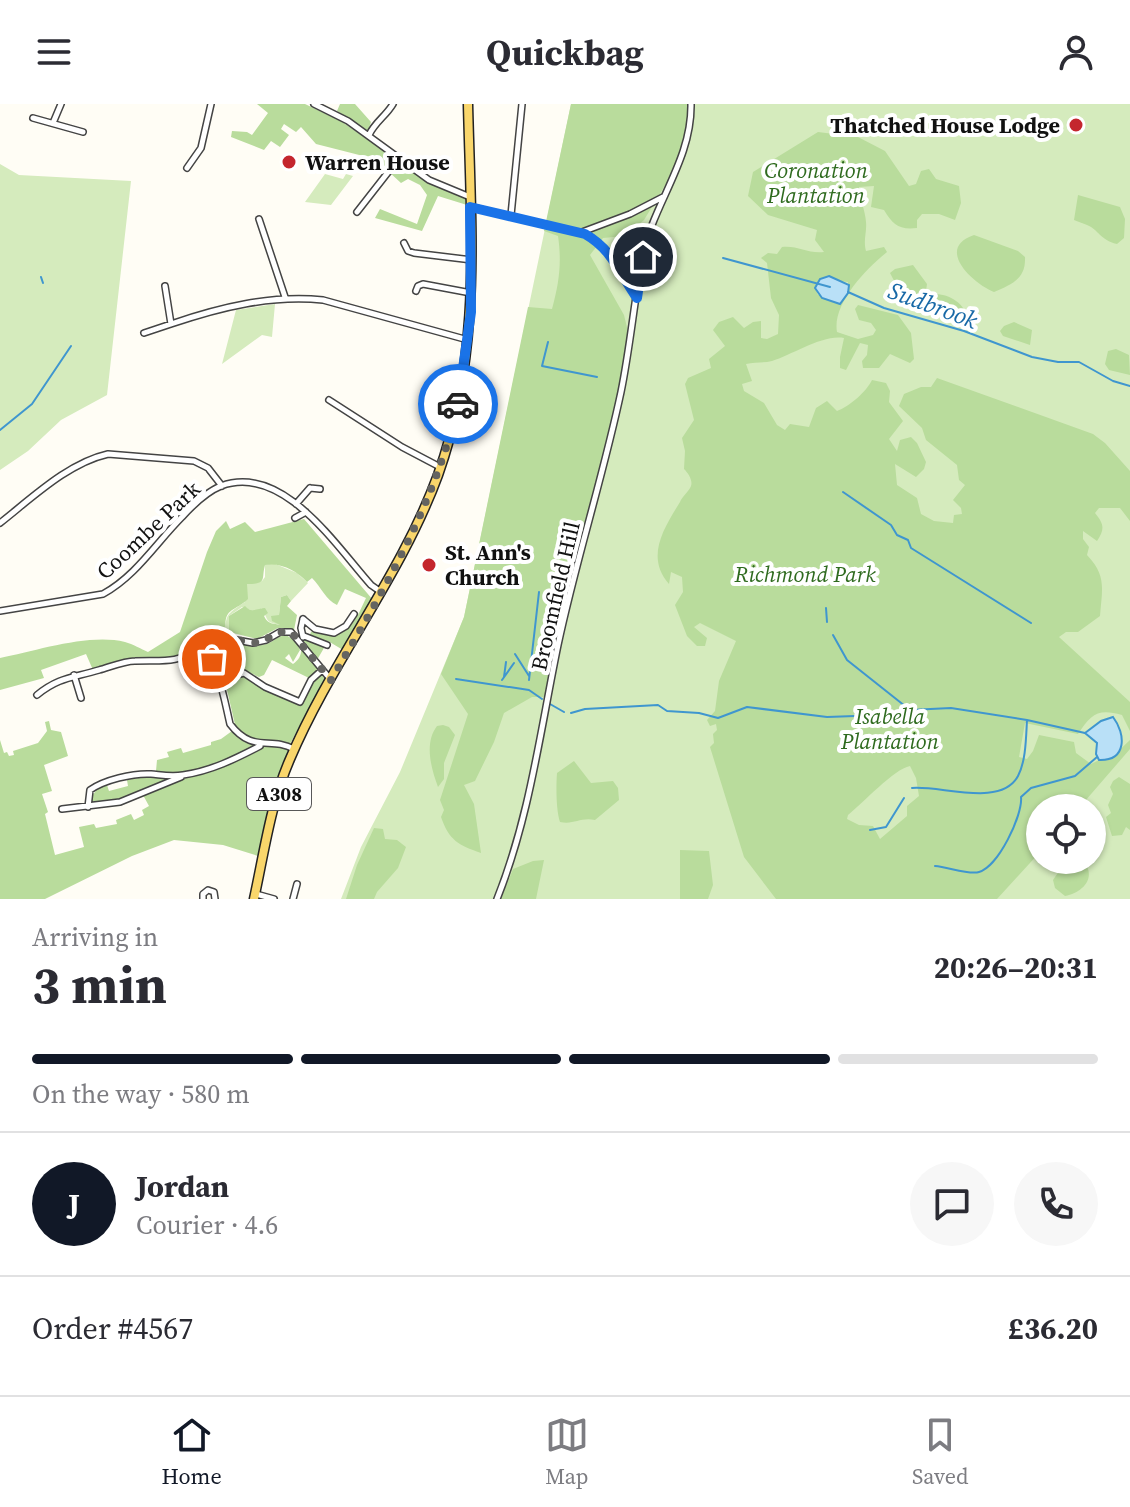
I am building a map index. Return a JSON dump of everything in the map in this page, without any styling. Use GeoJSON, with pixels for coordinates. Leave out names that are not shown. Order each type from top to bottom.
{"type":"FeatureCollection","features":[{"type":"Feature","properties":{"kind":"main road","name":"A308"},"geometry":{"type":"LineString","coordinates":[[255,894],[278,796],[294,749],[411,536],[440,467],[454,419],[468,340],[472,293],[468,104]]}},
{"type":"Feature","properties":{"kind":"street"},"geometry":{"type":"LineString","coordinates":[[53,123],[61,104]]}},
{"type":"Feature","properties":{"kind":"street"},"geometry":{"type":"LineString","coordinates":[[187,168],[201,148],[211,104]]}},
{"type":"Feature","properties":{"kind":"street"},"geometry":{"type":"LineString","coordinates":[[314,104],[348,121],[429,180],[470,202],[582,232],[596,240],[610,253],[637,298]]}},
{"type":"Feature","properties":{"kind":"street"},"geometry":{"type":"LineString","coordinates":[[369,135],[375,123],[389,112],[393,104]]}},
{"type":"Feature","properties":{"kind":"street"},"geometry":{"type":"LineString","coordinates":[[511,215],[522,104]]}},
{"type":"Feature","properties":{"kind":"street","name":"Broomfield Hill"},"geometry":{"type":"LineString","coordinates":[[497,899],[520,837],[559,643],[621,394],[643,257],[689,135],[691,104]]}},
{"type":"Feature","properties":{"kind":"street"},"geometry":{"type":"LineString","coordinates":[[33,118],[83,132]]}},
{"type":"Feature","properties":{"kind":"street"},"geometry":{"type":"LineString","coordinates":[[357,212],[400,157]]}},
{"type":"Feature","properties":{"kind":"street"},"geometry":{"type":"LineString","coordinates":[[582,232],[664,197]]}},
{"type":"Feature","properties":{"kind":"street"},"geometry":{"type":"LineString","coordinates":[[259,219],[285,297]]}},
{"type":"Feature","properties":{"kind":"street"},"geometry":{"type":"LineString","coordinates":[[404,243],[408,251],[414,253],[472,260]]}},
{"type":"Feature","properties":{"kind":"street"},"geometry":{"type":"LineString","coordinates":[[416,291],[423,284],[472,293]]}},
{"type":"Feature","properties":{"kind":"street"},"geometry":{"type":"LineString","coordinates":[[165,286],[171,324]]}},
{"type":"Feature","properties":{"kind":"street"},"geometry":{"type":"LineString","coordinates":[[144,333],[207,311],[285,297],[323,300],[468,340]]}},
{"type":"Feature","properties":{"kind":"street"},"geometry":{"type":"LineString","coordinates":[[329,400],[402,447],[440,467]]}},
{"type":"Feature","properties":{"kind":"street","name":"Coombe Park"},"geometry":{"type":"LineString","coordinates":[[0,523],[55,481],[98,456],[108,454],[194,461],[208,468],[222,486]]}},
{"type":"Feature","properties":{"kind":"street"},"geometry":{"type":"LineString","coordinates":[[308,481],[310,488]]}},
{"type":"Feature","properties":{"kind":"street","name":"Coombe Park"},"geometry":{"type":"LineString","coordinates":[[0,611],[103,594],[133,571],[182,517],[209,493],[222,486],[267,486],[296,504],[382,593]]}},
{"type":"Feature","properties":{"kind":"street"},"geometry":{"type":"LineString","coordinates":[[310,488],[320,489]]}},
{"type":"Feature","properties":{"kind":"street"},"geometry":{"type":"LineString","coordinates":[[296,504],[310,488]]}},
{"type":"Feature","properties":{"kind":"street"},"geometry":{"type":"LineString","coordinates":[[295,518],[306,512]]}},
{"type":"Feature","properties":{"kind":"street"},"geometry":{"type":"LineString","coordinates":[[331,680],[302,638],[303,619],[315,629],[334,633],[346,626],[354,614]]}},
{"type":"Feature","properties":{"kind":"street"},"geometry":{"type":"LineString","coordinates":[[37,695],[46,686],[74,675],[133,661],[157,663],[173,660],[225,638],[261,642],[280,632],[291,632],[327,645]]}},
{"type":"Feature","properties":{"kind":"street"},"geometry":{"type":"LineString","coordinates":[[201,649],[212,659],[220,679],[230,724],[234,730],[261,745]]}},
{"type":"Feature","properties":{"kind":"street"},"geometry":{"type":"LineString","coordinates":[[220,679],[244,673],[265,687],[300,702],[311,680],[322,670]]}},
{"type":"Feature","properties":{"kind":"street"},"geometry":{"type":"LineString","coordinates":[[74,675],[81,698]]}},
{"type":"Feature","properties":{"kind":"street"},"geometry":{"type":"LineString","coordinates":[[62,809],[120,802],[186,775],[228,763],[261,745],[283,743],[294,749]]}},
{"type":"Feature","properties":{"kind":"street"},"geometry":{"type":"LineString","coordinates":[[88,807],[90,790],[100,784],[150,774],[167,777],[186,775]]}},
{"type":"Feature","properties":{"kind":"street"},"geometry":{"type":"LineString","coordinates":[[293,899],[297,884]]}},
{"type":"Feature","properties":{"kind":"street"},"geometry":{"type":"LineString","coordinates":[[203,899],[203,894],[208,890],[214,892],[215,899]]}},
{"type":"Feature","properties":{"kind":"street"},"geometry":{"type":"LineString","coordinates":[[255,894],[274,899]]}},
{"type":"Feature","properties":{"kind":"green space"},"geometry":{"type":"Polygon","coordinates":[[[257,104],[305,104],[341,121],[427,181],[467,199],[467,205],[438,196],[422,231],[375,218],[380,209],[417,224],[427,195],[420,185],[408,179],[401,183],[375,159],[316,144],[301,127],[296,132],[284,124],[281,129],[289,135],[280,147],[271,141],[264,150],[231,137],[232,131],[252,135],[268,113],[257,104]]]}},
{"type":"Feature","properties":{"kind":"green space"},"geometry":{"type":"Polygon","coordinates":[[[340,104],[355,104],[371,122],[368,131],[337,111],[340,104]]]}},
{"type":"Feature","properties":{"kind":"green space","name":"Richmond Park"},"geometry":{"type":"Polygon","coordinates":[[[571,104],[1130,104],[1130,899],[341,899],[361,847],[400,772],[464,617],[571,104]]]}},
{"type":"Feature","properties":{"kind":"green space"},"geometry":{"type":"Polygon","coordinates":[[[571,104],[691,104],[681,159],[644,220],[625,236],[603,238],[590,255],[624,315],[631,344],[548,697],[532,697],[504,713],[475,781],[464,785],[474,804],[481,853],[455,841],[441,817],[444,810],[440,800],[468,714],[441,674],[464,617],[528,307],[552,309],[560,264],[558,236],[544,231],[571,104]]]}},
{"type":"Feature","properties":{"kind":"green space"},"geometry":{"type":"Polygon","coordinates":[[[818,132],[858,137],[885,151],[909,186],[916,184],[921,171],[929,169],[936,179],[959,186],[961,203],[955,220],[939,214],[922,214],[917,220],[917,228],[901,227],[884,210],[871,207],[874,186],[859,187],[866,222],[866,251],[884,247],[887,252],[861,277],[845,299],[837,321],[837,332],[858,339],[873,335],[876,330],[871,323],[859,320],[855,309],[858,305],[898,315],[911,333],[914,359],[910,363],[890,354],[879,368],[863,368],[862,361],[867,355],[868,345],[860,343],[846,370],[840,368],[844,338],[836,338],[817,342],[772,361],[746,364],[752,381],[742,384],[744,391],[764,403],[777,425],[785,430],[790,424],[809,427],[816,408],[827,401],[837,411],[857,398],[872,380],[886,383],[890,391],[889,402],[903,421],[889,439],[897,451],[900,440],[911,437],[926,462],[916,477],[895,464],[897,485],[917,498],[921,514],[934,521],[953,523],[954,515],[962,514],[961,508],[953,500],[965,485],[959,480],[957,465],[926,440],[922,428],[899,406],[904,394],[921,387],[931,387],[937,378],[1093,434],[1130,471],[1130,521],[1120,508],[1099,508],[1095,513],[1102,530],[1097,541],[1083,531],[1083,539],[1089,547],[1087,555],[1100,576],[1100,616],[1078,632],[1066,632],[1059,637],[1130,702],[1130,731],[1122,715],[1107,712],[1091,717],[1078,734],[1025,723],[1019,757],[1027,759],[1039,735],[1074,742],[1076,753],[1091,764],[1109,760],[1130,740],[1130,749],[1091,794],[1026,794],[1026,867],[997,899],[776,899],[744,857],[710,747],[714,743],[716,724],[710,726],[707,720],[715,711],[719,681],[736,641],[700,623],[694,627],[707,638],[705,646],[697,646],[687,636],[675,605],[683,592],[682,577],[671,572],[669,584],[658,563],[658,553],[663,532],[691,486],[691,479],[684,469],[682,438],[694,420],[685,384],[688,378],[711,368],[709,359],[725,346],[713,330],[719,322],[733,317],[744,328],[761,321],[761,338],[778,334],[779,315],[771,298],[767,263],[761,258],[768,253],[777,254],[782,247],[824,252],[815,240],[817,230],[768,215],[748,196],[753,172],[818,132]],[[820,279],[815,288],[818,295],[848,294],[848,282],[820,279]],[[910,766],[903,768],[847,819],[859,825],[873,826],[880,839],[907,816],[907,806],[919,796],[910,766]]]}},
{"type":"Feature","properties":{"kind":"green space"},"geometry":{"type":"Polygon","coordinates":[[[0,164],[19,175],[131,181],[107,395],[61,420],[28,451],[0,470],[0,164]]]}},
{"type":"Feature","properties":{"kind":"green space"},"geometry":{"type":"Polygon","coordinates":[[[325,174],[343,179],[346,174],[353,176],[331,205],[305,202],[325,174]]]}},
{"type":"Feature","properties":{"kind":"green space"},"geometry":{"type":"Polygon","coordinates":[[[1078,195],[1120,207],[1125,219],[1124,238],[1117,244],[1111,242],[1091,227],[1074,220],[1078,195]]]}},
{"type":"Feature","properties":{"kind":"green space"},"geometry":{"type":"Polygon","coordinates":[[[974,235],[1018,251],[1025,257],[1023,271],[1017,280],[994,292],[968,273],[957,256],[958,248],[974,235]]]}},
{"type":"Feature","properties":{"kind":"green space"},"geometry":{"type":"Polygon","coordinates":[[[913,265],[927,284],[926,291],[916,296],[901,294],[890,273],[913,265]]]}},
{"type":"Feature","properties":{"kind":"green space"},"geometry":{"type":"Polygon","coordinates":[[[936,294],[952,298],[960,304],[968,319],[964,324],[938,317],[929,311],[936,294]]]}},
{"type":"Feature","properties":{"kind":"green space"},"geometry":{"type":"Polygon","coordinates":[[[275,304],[272,337],[262,335],[222,364],[236,310],[275,304]]]}},
{"type":"Feature","properties":{"kind":"green space"},"geometry":{"type":"Polygon","coordinates":[[[1014,322],[1032,330],[1030,345],[1003,336],[1000,331],[1014,322]]]}},
{"type":"Feature","properties":{"kind":"green space"},"geometry":{"type":"Polygon","coordinates":[[[1116,349],[1129,355],[1130,375],[1109,370],[1105,364],[1108,351],[1116,349]]]}},
{"type":"Feature","properties":{"kind":"green space"},"geometry":{"type":"Polygon","coordinates":[[[304,519],[373,600],[343,650],[328,641],[317,660],[303,640],[308,639],[314,630],[328,634],[339,632],[358,615],[366,598],[345,589],[337,605],[312,578],[307,582],[288,568],[265,565],[261,582],[247,584],[248,599],[228,615],[226,633],[209,638],[177,657],[154,660],[132,658],[93,670],[86,654],[41,670],[44,678],[0,690],[0,658],[95,640],[125,642],[148,652],[180,632],[207,552],[216,531],[226,521],[230,529],[245,522],[255,532],[304,519]]]}},
{"type":"Feature","properties":{"kind":"green space"},"geometry":{"type":"Polygon","coordinates":[[[273,563],[297,573],[308,583],[291,601],[287,595],[281,597],[281,625],[268,621],[262,608],[257,612],[242,607],[229,616],[229,632],[226,633],[229,614],[245,602],[247,584],[262,581],[265,565],[273,563]]]}},
{"type":"Feature","properties":{"kind":"green space"},"geometry":{"type":"Polygon","coordinates":[[[287,595],[291,601],[287,606],[297,615],[294,630],[278,628],[257,639],[229,632],[229,616],[245,606],[252,610],[265,608],[267,621],[280,625],[272,621],[271,616],[279,615],[281,597],[287,595]]]}},
{"type":"Feature","properties":{"kind":"green space"},"geometry":{"type":"Polygon","coordinates":[[[286,635],[296,641],[300,650],[293,662],[289,654],[285,658],[293,664],[300,656],[301,645],[319,670],[309,678],[272,660],[264,675],[259,677],[244,670],[223,674],[209,654],[210,647],[226,642],[262,645],[286,635]]]}},
{"type":"Feature","properties":{"kind":"green space"},"geometry":{"type":"Polygon","coordinates":[[[321,674],[325,679],[290,744],[252,740],[236,729],[225,681],[247,677],[299,703],[311,682],[321,674]]]}},
{"type":"Feature","properties":{"kind":"green space"},"geometry":{"type":"Polygon","coordinates":[[[49,721],[51,730],[61,732],[68,756],[44,765],[52,791],[42,794],[55,855],[84,847],[79,827],[94,824],[96,828],[117,824],[116,820],[131,814],[134,820],[144,815],[142,810],[149,806],[143,795],[229,764],[261,747],[283,745],[289,747],[258,856],[223,845],[174,840],[132,856],[45,899],[0,899],[0,740],[4,753],[14,755],[13,751],[38,743],[47,731],[45,722],[49,721]]]}},
{"type":"Feature","properties":{"kind":"green space"},"geometry":{"type":"Polygon","coordinates":[[[443,725],[455,735],[444,763],[444,779],[438,787],[430,748],[433,733],[437,726],[443,725]]]}},
{"type":"Feature","properties":{"kind":"green space"},"geometry":{"type":"Polygon","coordinates":[[[232,731],[256,746],[193,771],[167,774],[156,771],[157,760],[169,757],[167,752],[181,748],[183,753],[211,745],[211,742],[232,731]]]}},
{"type":"Feature","properties":{"kind":"green space"},"geometry":{"type":"Polygon","coordinates":[[[574,761],[591,783],[613,781],[618,788],[619,800],[595,820],[560,822],[557,773],[574,761]]]}},
{"type":"Feature","properties":{"kind":"green space"},"geometry":{"type":"Polygon","coordinates":[[[150,776],[174,778],[116,801],[92,804],[92,796],[98,788],[107,785],[109,791],[128,786],[127,780],[150,776]]]}},
{"type":"Feature","properties":{"kind":"green space"},"geometry":{"type":"Polygon","coordinates":[[[1119,777],[1130,784],[1130,830],[1126,827],[1122,835],[1112,836],[1106,817],[1111,813],[1108,805],[1113,794],[1110,787],[1119,777]]]}},
{"type":"Feature","properties":{"kind":"green space"},"geometry":{"type":"Polygon","coordinates":[[[374,828],[383,829],[385,839],[397,840],[406,847],[398,868],[374,899],[346,899],[357,865],[374,828]]]}},
{"type":"Feature","properties":{"kind":"green space"},"geometry":{"type":"Polygon","coordinates":[[[680,850],[709,851],[713,885],[708,899],[680,899],[680,850]]]}},
{"type":"Feature","properties":{"kind":"green space"},"geometry":{"type":"Polygon","coordinates":[[[544,860],[536,899],[501,899],[513,869],[544,860]]]}},
{"type":"Feature","properties":{"kind":"green space"},"geometry":{"type":"Polygon","coordinates":[[[1058,874],[1089,874],[1083,887],[1065,896],[1055,888],[1053,880],[1058,874]]]}},
{"type":"Feature","properties":{"kind":"water"},"geometry":{"type":"Polygon","coordinates":[[[829,276],[849,285],[848,293],[840,304],[822,298],[815,288],[820,279],[829,276]]]}},
{"type":"Feature","properties":{"kind":"water"},"geometry":{"type":"Polygon","coordinates":[[[1113,717],[1122,738],[1121,745],[1115,756],[1099,760],[1097,743],[1085,733],[1101,721],[1113,717]]]}},
{"type":"Feature","properties":{"kind":"waterway","name":"Sudbrook"},"geometry":{"type":"LineString","coordinates":[[723,258],[830,287]]}},
{"type":"Feature","properties":{"kind":"waterway"},"geometry":{"type":"LineString","coordinates":[[41,277],[43,283]]}},
{"type":"Feature","properties":{"kind":"waterway","name":"Sudbrook"},"geometry":{"type":"LineString","coordinates":[[848,292],[884,308],[964,331],[1032,357],[1079,362],[1113,381],[1130,386]]}},
{"type":"Feature","properties":{"kind":"waterway"},"geometry":{"type":"LineString","coordinates":[[548,342],[542,366],[597,377]]}},
{"type":"Feature","properties":{"kind":"waterway"},"geometry":{"type":"LineString","coordinates":[[0,430],[32,404],[71,346]]}},
{"type":"Feature","properties":{"kind":"waterway"},"geometry":{"type":"LineString","coordinates":[[843,492],[891,525],[897,535],[908,540],[911,548],[1031,623]]}},
{"type":"Feature","properties":{"kind":"waterway"},"geometry":{"type":"LineString","coordinates":[[529,680],[539,592]]}},
{"type":"Feature","properties":{"kind":"waterway"},"geometry":{"type":"LineString","coordinates":[[826,608],[827,622]]}},
{"type":"Feature","properties":{"kind":"waterway"},"geometry":{"type":"LineString","coordinates":[[833,635],[847,660],[910,710]]}},
{"type":"Feature","properties":{"kind":"waterway"},"geometry":{"type":"LineString","coordinates":[[515,654],[529,676]]}},
{"type":"Feature","properties":{"kind":"waterway"},"geometry":{"type":"LineString","coordinates":[[504,677],[506,662]]}},
{"type":"Feature","properties":{"kind":"waterway"},"geometry":{"type":"LineString","coordinates":[[502,680],[514,663]]}},
{"type":"Feature","properties":{"kind":"waterway"},"geometry":{"type":"LineString","coordinates":[[456,679],[529,690],[542,699]]}},
{"type":"Feature","properties":{"kind":"waterway"},"geometry":{"type":"LineString","coordinates":[[550,704],[564,712]]}},
{"type":"Feature","properties":{"kind":"waterway"},"geometry":{"type":"LineString","coordinates":[[571,713],[585,709],[658,705],[667,711],[718,718],[747,707],[827,717],[951,708],[1085,733]]}},
{"type":"Feature","properties":{"kind":"waterway"},"geometry":{"type":"LineString","coordinates":[[912,788],[984,793],[1010,786],[1023,763],[1027,720]]}},
{"type":"Feature","properties":{"kind":"waterway"},"geometry":{"type":"LineString","coordinates":[[935,866],[970,872],[986,868],[1008,839],[1018,816],[1021,797],[1031,788],[1075,776],[1097,757]]}},
{"type":"Feature","properties":{"kind":"waterway"},"geometry":{"type":"LineString","coordinates":[[870,830],[886,827],[904,798]]}},
{"type":"Feature","properties":{"kind":"way so far"},"geometry":{"type":"LineString","coordinates":[[212,659],[201,649],[225,638],[253,643],[280,632],[291,632],[331,680],[385,588],[427,502],[458,404]]}},
{"type":"Feature","properties":{"kind":"place","name":"Thatched House Lodge"},"geometry":{"type":"Point","coordinates":[1076,125]}},
{"type":"Feature","properties":{"kind":"place","name":"Warren House"},"geometry":{"type":"Point","coordinates":[289,162]}},
{"type":"Feature","properties":{"kind":"place","name":"St. Ann's Church"},"geometry":{"type":"Point","coordinates":[429,565]}},
{"type":"Feature","properties":{"kind":"route"},"geometry":{"type":"LineString","coordinates":[[458,404],[471,312],[470,207],[582,232],[596,240],[616,260],[637,298],[643,257]]}},
{"type":"Feature","properties":{"kind":"park label","name":"Coronation Plantation"},"geometry":{"type":"Point","coordinates":[816,182]}},
{"type":"Feature","properties":{"kind":"park label","name":"Isabella Plantation"},"geometry":{"type":"Point","coordinates":[890,728]}}]}
